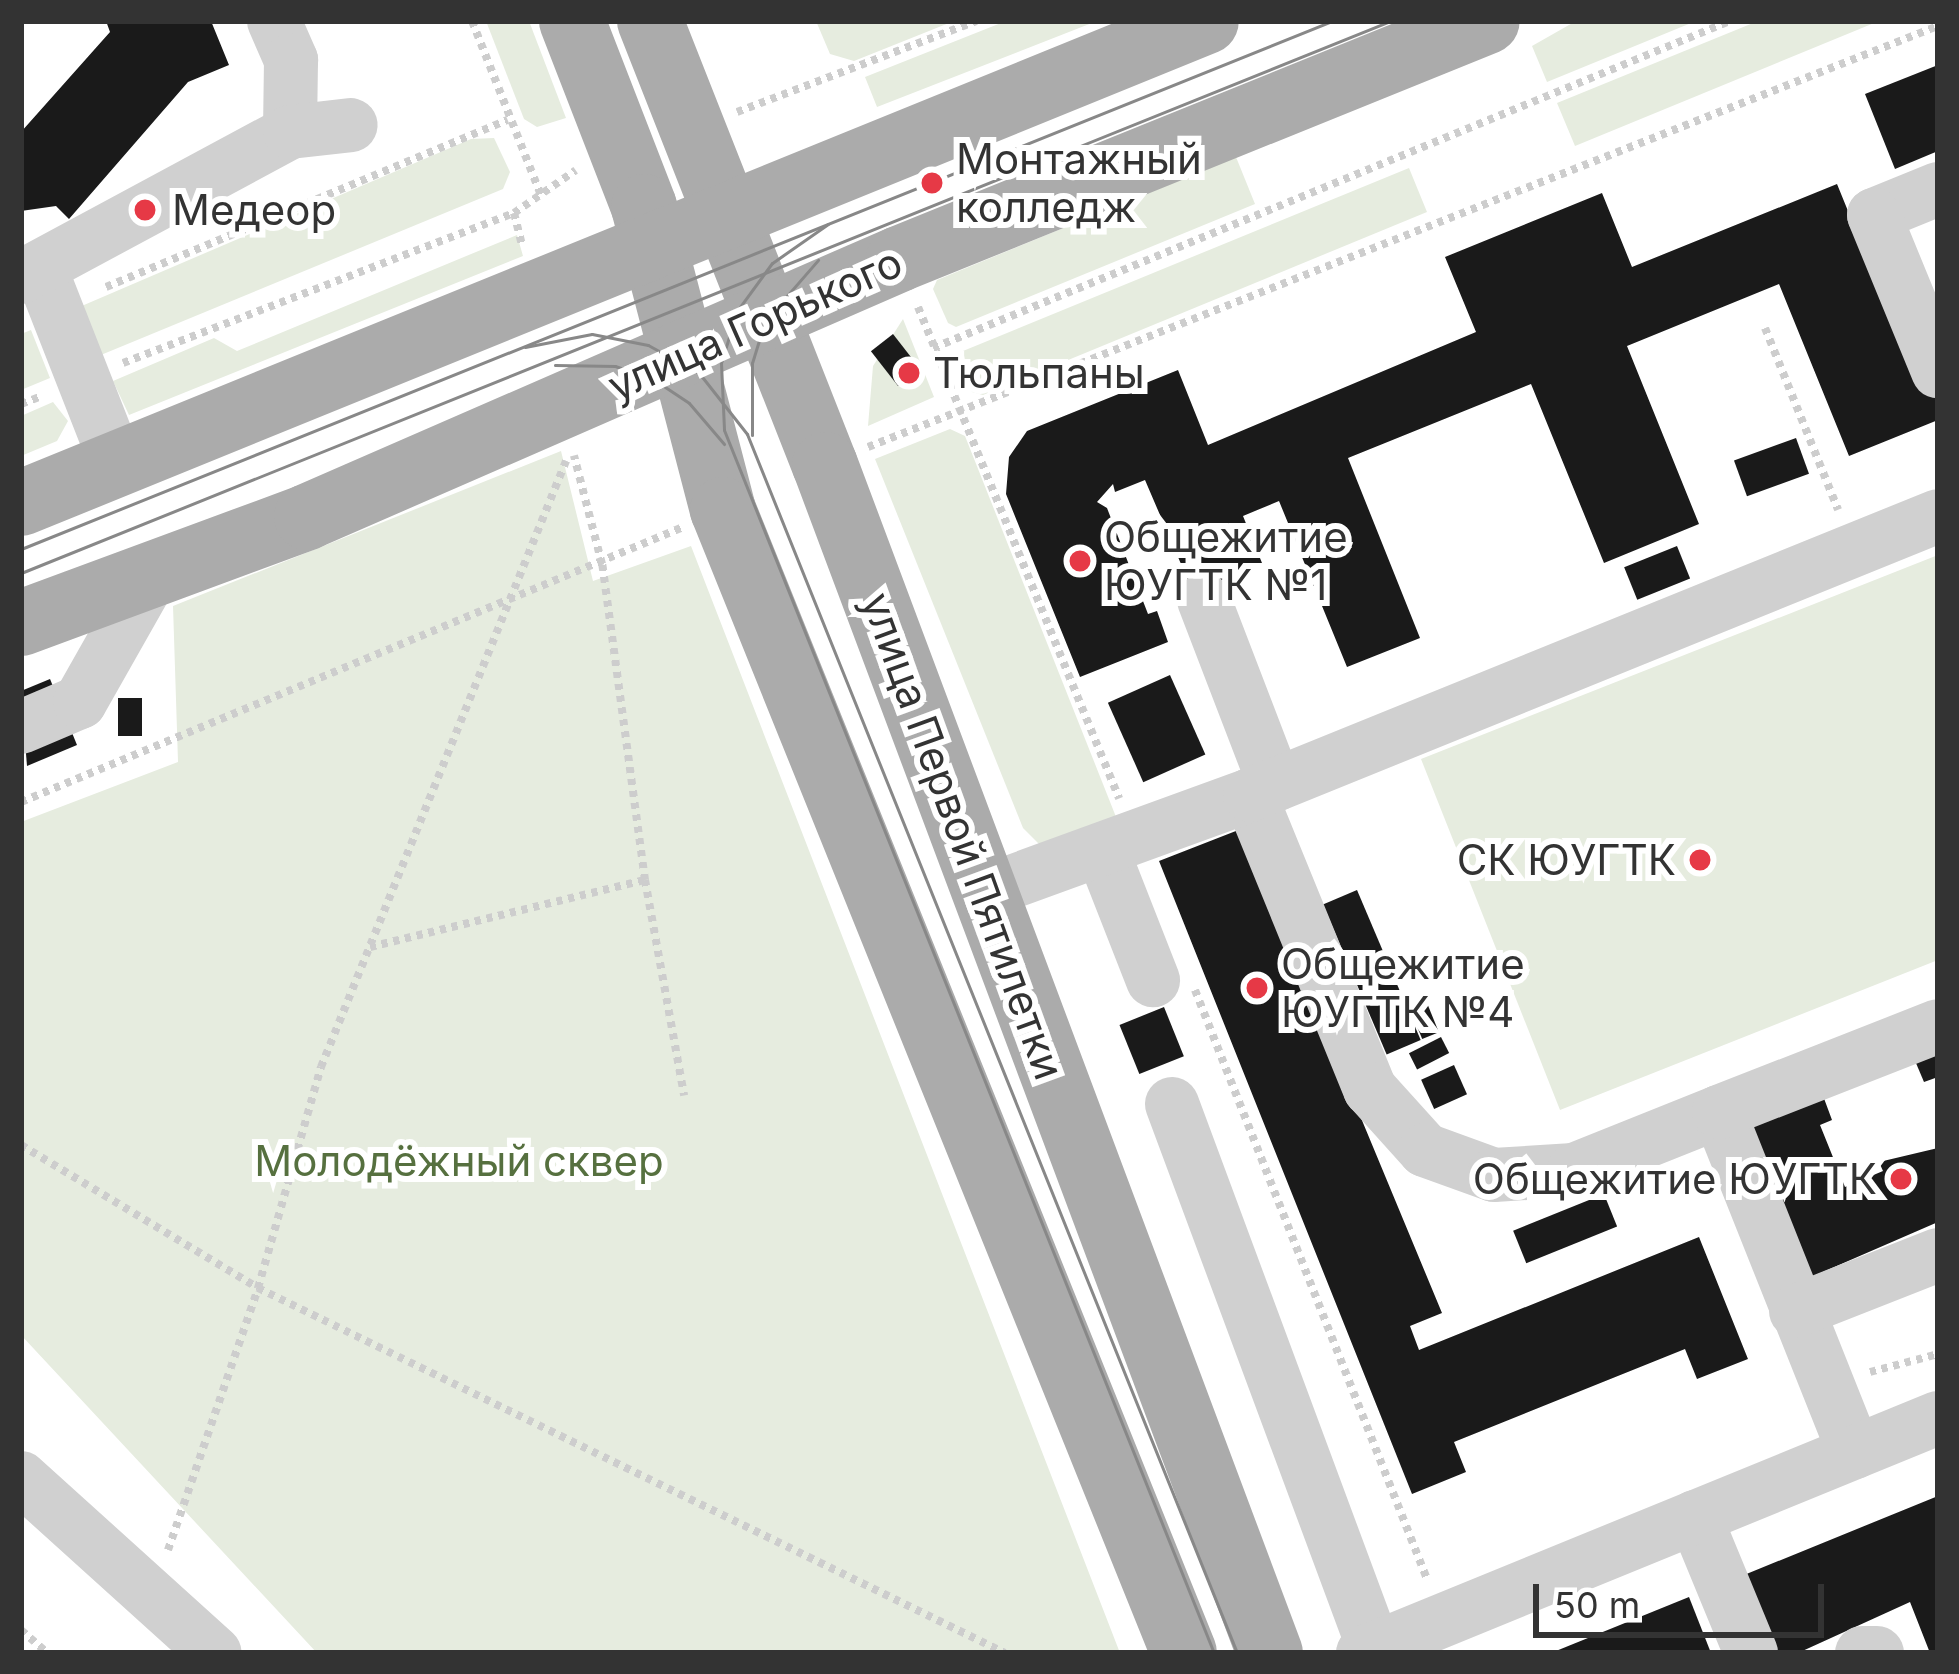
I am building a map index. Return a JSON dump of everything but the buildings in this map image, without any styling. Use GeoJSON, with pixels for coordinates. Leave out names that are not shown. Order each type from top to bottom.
{"type":"FeatureCollection","features":[{"type":"Feature","properties":{"kind":"main road"},"geometry":{"type":"LineString","coordinates":[[572,21],[655,244],[679,359],[723,510],[1184,1653]]}},
{"type":"Feature","properties":{"kind":"main road","name":"улица Первой Пятилетки"},"geometry":{"type":"LineString","coordinates":[[650,21],[1270,1653]]}},
{"type":"Feature","properties":{"kind":"main road"},"geometry":{"type":"LineString","coordinates":[[21,502],[1206,21]]}},
{"type":"Feature","properties":{"kind":"main road","name":"улица Горького"},"geometry":{"type":"LineString","coordinates":[[21,623],[307,517],[679,359],[899,259],[1486,21]]}},
{"type":"Feature","properties":{"kind":"street"},"geometry":{"type":"LineString","coordinates":[[274,21],[291,60],[290,132]]}},
{"type":"Feature","properties":{"kind":"street"},"geometry":{"type":"LineString","coordinates":[[117,464],[39,284],[290,132],[351,125]]}},
{"type":"Feature","properties":{"kind":"street"},"geometry":{"type":"LineString","coordinates":[[1938,189],[1874,214],[1938,371]]}},
{"type":"Feature","properties":{"kind":"street"},"geometry":{"type":"LineString","coordinates":[[984,892],[1262,790],[1938,516]]}},
{"type":"Feature","properties":{"kind":"street"},"geometry":{"type":"LineString","coordinates":[[21,727],[80,702],[154,571]]}},
{"type":"Feature","properties":{"kind":"street"},"geometry":{"type":"LineString","coordinates":[[1204,600],[1262,790],[1370,1089],[1425,1150],[1494,1175],[1574,1170],[1938,1026]]}},
{"type":"Feature","properties":{"kind":"street"},"geometry":{"type":"LineString","coordinates":[[1102,850],[1153,980]]}},
{"type":"Feature","properties":{"kind":"street"},"geometry":{"type":"LineString","coordinates":[[1172,1104],[1368,1651],[1938,1418]]}},
{"type":"Feature","properties":{"kind":"street"},"geometry":{"type":"LineString","coordinates":[[1719,1112],[1854,1451]]}},
{"type":"Feature","properties":{"kind":"street"},"geometry":{"type":"LineString","coordinates":[[1796,1311],[1938,1255]]}},
{"type":"Feature","properties":{"kind":"street"},"geometry":{"type":"LineString","coordinates":[[21,1478],[215,1653]]}},
{"type":"Feature","properties":{"kind":"street"},"geometry":{"type":"LineString","coordinates":[[1695,1517],[1750,1653]]}},
{"type":"Feature","properties":{"kind":"street"},"geometry":{"type":"LineString","coordinates":[[1862,1653],[1877,1653]]}},
{"type":"Feature","properties":{"kind":"path"},"geometry":{"type":"LineString","coordinates":[[472,21],[541,195]]}},
{"type":"Feature","properties":{"kind":"path"},"geometry":{"type":"LineString","coordinates":[[946,21],[957,28]]}},
{"type":"Feature","properties":{"kind":"path"},"geometry":{"type":"LineString","coordinates":[[731,114],[976,21]]}},
{"type":"Feature","properties":{"kind":"path"},"geometry":{"type":"LineString","coordinates":[[933,348],[1730,21]]}},
{"type":"Feature","properties":{"kind":"path"},"geometry":{"type":"LineString","coordinates":[[866,448],[1938,26]]}},
{"type":"Feature","properties":{"kind":"path"},"geometry":{"type":"LineString","coordinates":[[39,284],[508,120]]}},
{"type":"Feature","properties":{"kind":"path"},"geometry":{"type":"LineString","coordinates":[[21,404],[514,213],[587,162]]}},
{"type":"Feature","properties":{"kind":"path"},"geometry":{"type":"LineString","coordinates":[[514,213],[525,256]]}},
{"type":"Feature","properties":{"kind":"path"},"geometry":{"type":"LineString","coordinates":[[1765,328],[1854,550]]}},
{"type":"Feature","properties":{"kind":"path"},"geometry":{"type":"LineString","coordinates":[[152,1597],[258,1288],[321,1067],[503,604],[572,449],[602,564],[645,880],[684,1095]]}},
{"type":"Feature","properties":{"kind":"path"},"geometry":{"type":"LineString","coordinates":[[21,802],[682,528]]}},
{"type":"Feature","properties":{"kind":"path"},"geometry":{"type":"LineString","coordinates":[[370,946],[645,880]]}},
{"type":"Feature","properties":{"kind":"path"},"geometry":{"type":"LineString","coordinates":[[21,1145],[258,1288],[1005,1653]]}},
{"type":"Feature","properties":{"kind":"path"},"geometry":{"type":"LineString","coordinates":[[1827,1383],[1938,1354]]}},
{"type":"Feature","properties":{"kind":"path"},"geometry":{"type":"LineString","coordinates":[[21,1630],[47,1653]]}},
{"type":"Feature","properties":{"kind":"green space"},"geometry":{"type":"Polygon","coordinates":[[[486,21],[529,21],[566,118],[537,127],[524,119],[486,21]]]}},
{"type":"Feature","properties":{"kind":"green space"},"geometry":{"type":"Polygon","coordinates":[[[816,21],[954,21],[854,61],[830,54],[816,21]]]}},
{"type":"Feature","properties":{"kind":"green space"},"geometry":{"type":"Polygon","coordinates":[[[1006,21],[1097,21],[877,107],[865,77],[1006,21]]]}},
{"type":"Feature","properties":{"kind":"green space"},"geometry":{"type":"Polygon","coordinates":[[[1576,21],[1696,21],[1547,82],[1532,46],[1576,21]]]}},
{"type":"Feature","properties":{"kind":"green space"},"geometry":{"type":"Polygon","coordinates":[[[1758,21],[1879,21],[1575,146],[1557,103],[1758,21]]]}},
{"type":"Feature","properties":{"kind":"green space"},"geometry":{"type":"Polygon","coordinates":[[[494,138],[510,172],[503,189],[96,357],[77,308],[471,139],[494,138]]]}},
{"type":"Feature","properties":{"kind":"green space"},"geometry":{"type":"Polygon","coordinates":[[[1236,157],[1255,204],[956,327],[948,323],[933,289],[937,280],[1236,157]]]}},
{"type":"Feature","properties":{"kind":"green space"},"geometry":{"type":"Polygon","coordinates":[[[1409,168],[1427,212],[983,395],[972,392],[963,351],[1409,168]]]}},
{"type":"Feature","properties":{"kind":"green space"},"geometry":{"type":"Polygon","coordinates":[[[517,235],[523,256],[129,415],[113,381],[214,338],[237,351],[517,235]]]}},
{"type":"Feature","properties":{"kind":"green space"},"geometry":{"type":"Polygon","coordinates":[[[903,319],[934,397],[868,426],[873,366],[903,319]]]}},
{"type":"Feature","properties":{"kind":"green space"},"geometry":{"type":"Polygon","coordinates":[[[31,330],[50,378],[21,390],[21,334],[31,330]]]}},
{"type":"Feature","properties":{"kind":"green space"},"geometry":{"type":"Polygon","coordinates":[[[53,402],[68,421],[57,441],[21,456],[21,416],[53,402]]]}},
{"type":"Feature","properties":{"kind":"green space"},"geometry":{"type":"Polygon","coordinates":[[[950,429],[965,436],[1120,827],[1046,851],[1023,828],[875,459],[950,429]]]}},
{"type":"Feature","properties":{"kind":"green space","name":"Молодёжный сквер"},"geometry":{"type":"Polygon","coordinates":[[[561,451],[593,581],[691,546],[1120,1653],[317,1653],[21,1335],[21,822],[178,762],[173,606],[561,451]]]}},
{"type":"Feature","properties":{"kind":"green space","name":"СК ЮУГТК"},"geometry":{"type":"Polygon","coordinates":[[[1938,555],[1938,960],[1560,1110],[1421,759],[1938,555]]]}},
{"type":"Feature","properties":{"kind":"tram line"},"geometry":{"type":"LineString","coordinates":[[21,549],[1332,21]]}},
{"type":"Feature","properties":{"kind":"tram line"},"geometry":{"type":"LineString","coordinates":[[21,573],[1390,21]]}},
{"type":"Feature","properties":{"kind":"tram line"},"geometry":{"type":"LineString","coordinates":[[828,224],[772,263],[737,311],[721,363],[724,430],[1214,1653]]}},
{"type":"Feature","properties":{"kind":"tram line"},"geometry":{"type":"LineString","coordinates":[[752,435],[752,363],[765,321],[818,260]]}},
{"type":"Feature","properties":{"kind":"tram line"},"geometry":{"type":"LineString","coordinates":[[525,347],[592,334],[648,345],[699,373],[747,434],[1237,1653]]}},
{"type":"Feature","properties":{"kind":"tram line"},"geometry":{"type":"LineString","coordinates":[[555,365],[615,366],[653,379],[689,403],[724,444]]}},
{"type":"Feature","properties":{"kind":"place","name":"Монтажный колледж"},"geometry":{"type":"Point","coordinates":[932,183]}},
{"type":"Feature","properties":{"kind":"place","name":"Медеор"},"geometry":{"type":"Point","coordinates":[145,210]}},
{"type":"Feature","properties":{"kind":"place","name":"Тюльпаны"},"geometry":{"type":"Point","coordinates":[909,373]}},
{"type":"Feature","properties":{"kind":"place","name":"Общежитие ЮУГТК №1"},"geometry":{"type":"Point","coordinates":[1080,561]}},
{"type":"Feature","properties":{"kind":"place","name":"СК ЮУГТК"},"geometry":{"type":"Point","coordinates":[1700,860]}},
{"type":"Feature","properties":{"kind":"place","name":"Общежитие ЮУГТК №4"},"geometry":{"type":"Point","coordinates":[1257,988]}},
{"type":"Feature","properties":{"kind":"place","name":"Общежитие ЮУГТК"},"geometry":{"type":"Point","coordinates":[1901,1179]}}]}
